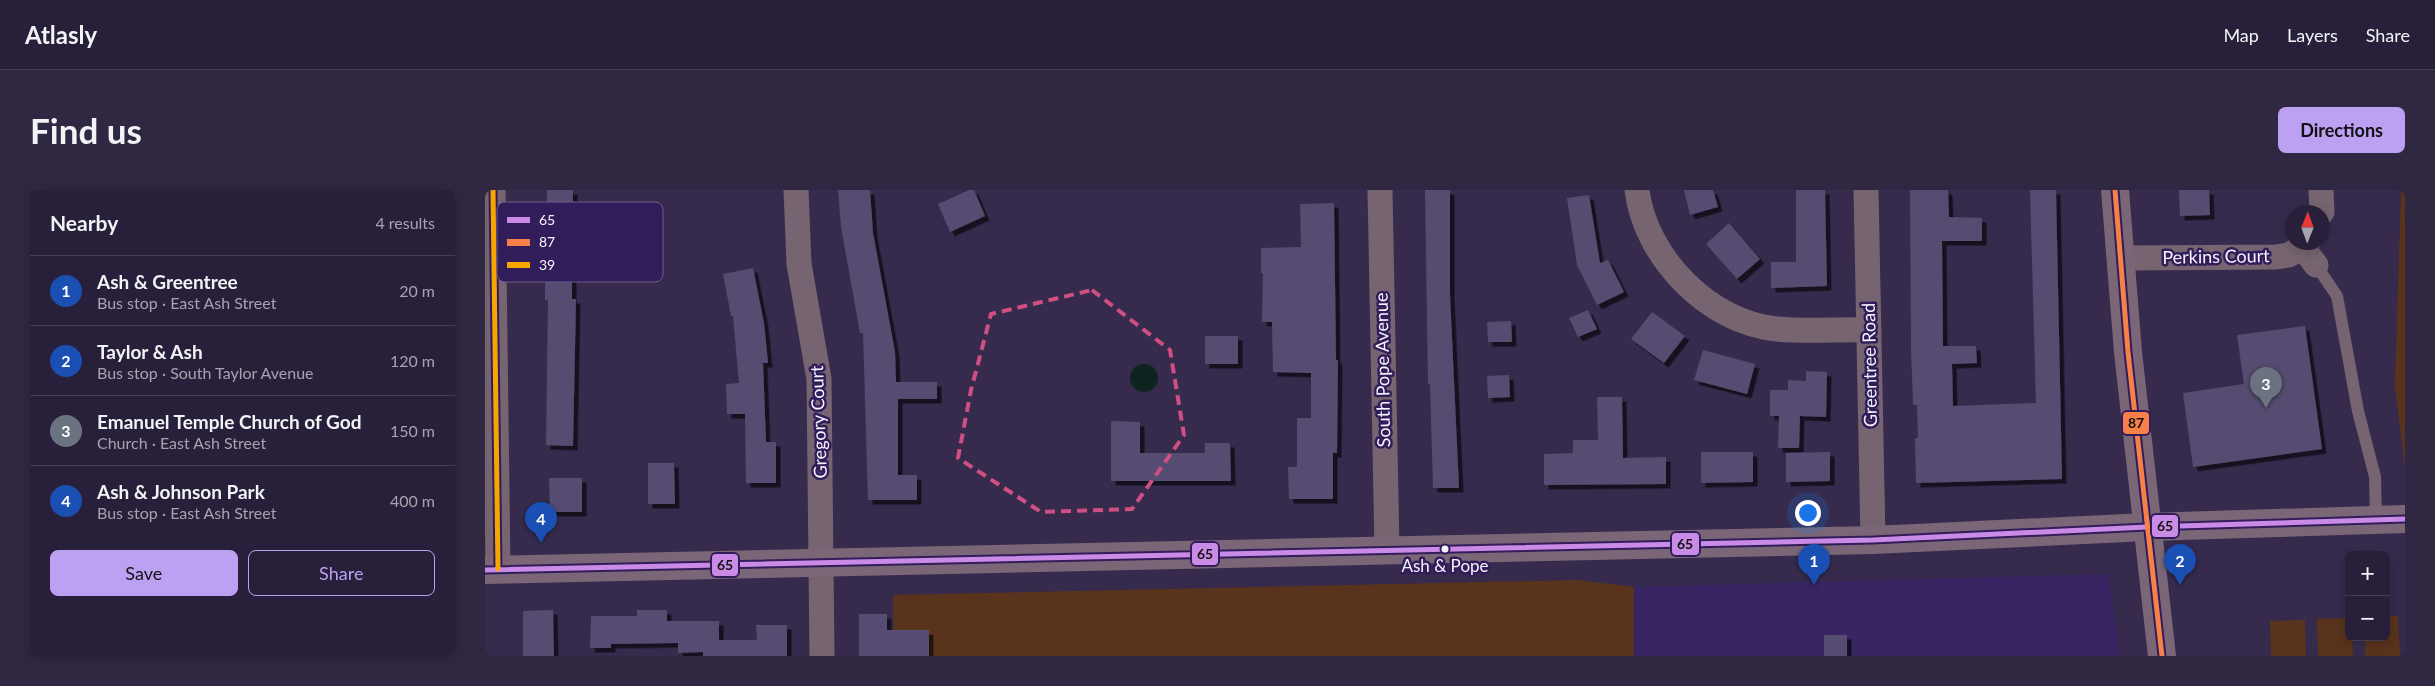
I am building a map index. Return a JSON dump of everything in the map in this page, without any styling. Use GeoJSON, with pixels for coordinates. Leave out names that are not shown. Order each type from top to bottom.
{"type":"FeatureCollection","features":[{"type":"Feature","properties":{"kind":"street"},"geometry":{"type":"LineString","coordinates":[[493,190],[489,226],[492,570],[1873,540],[2147,527],[2405,519]]}},
{"type":"Feature","properties":{"kind":"street","name":"Gregory Court"},"geometry":{"type":"LineString","coordinates":[[796,190],[799,264],[819,379],[822,656]]}},
{"type":"Feature","properties":{"kind":"street","name":"South Pope Avenue"},"geometry":{"type":"LineString","coordinates":[[1380,190],[1387,550]]}},
{"type":"Feature","properties":{"kind":"street"},"geometry":{"type":"LineString","coordinates":[[1637,190],[1647,226],[1662,255],[1687,285],[1706,302],[1738,319],[1776,330],[1869,330]]}},
{"type":"Feature","properties":{"kind":"street","name":"Greentree Road"},"geometry":{"type":"LineString","coordinates":[[1866,190],[1873,540]]}},
{"type":"Feature","properties":{"kind":"street"},"geometry":{"type":"LineString","coordinates":[[2115,190],[2147,527],[2162,656]]}},
{"type":"Feature","properties":{"kind":"street"},"geometry":{"type":"LineString","coordinates":[[2321,190],[2322,205]]}},
{"type":"Feature","properties":{"kind":"street","name":"Perkins Court"},"geometry":{"type":"LineString","coordinates":[[2121,258],[2276,257],[2309,252]]}},
{"type":"Feature","properties":{"kind":"lane"},"geometry":{"type":"LineString","coordinates":[[2309,252],[2337,296],[2358,412],[2375,477],[2376,520]]}},
{"type":"Feature","properties":{"kind":"highlighted area"},"geometry":{"type":"Polygon","coordinates":[[[1092,290],[1170,350],[1184,435],[1132,509],[1041,512],[958,458],[971,390],[991,314],[1092,290]]]}},
{"type":"Feature","properties":{"kind":"shaded area"},"geometry":{"type":"Polygon","coordinates":[[[2401,190],[2405,190],[2405,469],[2395,386],[2401,190]]]}},
{"type":"Feature","properties":{"kind":"shaded area"},"geometry":{"type":"Polygon","coordinates":[[[1144,364],[1154,368],[1158,378],[1154,388],[1144,392],[1134,388],[1130,378],[1134,368],[1144,364]]]}},
{"type":"Feature","properties":{"kind":"shaded area"},"geometry":{"type":"Polygon","coordinates":[[[2108,574],[2120,656],[1634,656],[1634,587],[2108,574]]]}},
{"type":"Feature","properties":{"kind":"shaded area"},"geometry":{"type":"Polygon","coordinates":[[[1577,580],[1634,587],[1634,656],[894,656],[893,595],[1577,580]]]}},
{"type":"Feature","properties":{"kind":"shaded area"},"geometry":{"type":"Polygon","coordinates":[[[2398,616],[2400,656],[2365,656],[2365,641],[2390,641],[2390,617],[2398,616]]]}},
{"type":"Feature","properties":{"kind":"shaded area"},"geometry":{"type":"Polygon","coordinates":[[[2345,618],[2345,641],[2352,641],[2353,656],[2318,656],[2317,619],[2345,618]]]}},
{"type":"Feature","properties":{"kind":"shaded area"},"geometry":{"type":"Polygon","coordinates":[[[2305,620],[2306,656],[2271,656],[2270,621],[2305,620]]]}},
{"type":"Feature","properties":{"kind":"building"},"geometry":{"type":"Polygon","coordinates":[[[547,190],[573,190],[573,202],[547,202],[547,190]]]}},
{"type":"Feature","properties":{"kind":"building"},"geometry":{"type":"Polygon","coordinates":[[[838,190],[870,190],[873,233],[895,352],[896,382],[937,382],[937,399],[898,399],[898,475],[917,475],[917,500],[868,500],[863,333],[860,333],[841,227],[838,190]]]}},
{"type":"Feature","properties":{"kind":"building"},"geometry":{"type":"Polygon","coordinates":[[[969,190],[974,190],[985,216],[950,232],[938,204],[969,190]]]}},
{"type":"Feature","properties":{"kind":"building"},"geometry":{"type":"Polygon","coordinates":[[[1425,190],[1450,190],[1450,295],[1459,488],[1433,488],[1430,384],[1428,384],[1425,190]]]}},
{"type":"Feature","properties":{"kind":"building"},"geometry":{"type":"Polygon","coordinates":[[[1684,190],[1713,190],[1718,207],[1690,215],[1684,190]]]}},
{"type":"Feature","properties":{"kind":"building"},"geometry":{"type":"Polygon","coordinates":[[[1796,190],[1825,190],[1827,286],[1771,288],[1771,262],[1796,262],[1796,190]]]}},
{"type":"Feature","properties":{"kind":"building"},"geometry":{"type":"Polygon","coordinates":[[[1910,190],[1948,190],[1949,217],[1982,218],[1982,241],[1942,241],[1943,346],[1976,346],[1977,363],[1952,364],[1953,406],[2036,403],[2030,190],[2056,190],[2062,479],[1916,483],[1915,438],[1918,438],[1917,405],[1913,405],[1911,347],[1910,190]]]}},
{"type":"Feature","properties":{"kind":"building"},"geometry":{"type":"Polygon","coordinates":[[[2179,190],[2209,190],[2210,215],[2180,216],[2179,190]]]}},
{"type":"Feature","properties":{"kind":"building"},"geometry":{"type":"Polygon","coordinates":[[[1589,195],[1600,263],[1608,260],[1624,292],[1597,305],[1577,265],[1567,198],[1589,195]]]}},
{"type":"Feature","properties":{"kind":"building"},"geometry":{"type":"Polygon","coordinates":[[[1334,203],[1336,360],[1338,360],[1337,453],[1333,453],[1333,499],[1289,499],[1288,467],[1297,467],[1297,418],[1311,418],[1311,373],[1273,372],[1272,322],[1262,322],[1263,273],[1261,273],[1261,248],[1301,247],[1300,204],[1334,203]]]}},
{"type":"Feature","properties":{"kind":"building"},"geometry":{"type":"Polygon","coordinates":[[[1729,223],[1760,259],[1737,279],[1706,244],[1729,223]]]}},
{"type":"Feature","properties":{"kind":"building"},"geometry":{"type":"Polygon","coordinates":[[[753,268],[764,323],[768,363],[763,363],[766,442],[776,442],[776,483],[746,483],[745,414],[727,414],[726,384],[739,383],[733,316],[731,316],[723,274],[753,268]]]}},
{"type":"Feature","properties":{"kind":"building"},"geometry":{"type":"Polygon","coordinates":[[[545,282],[572,282],[572,299],[576,299],[573,446],[546,445],[548,300],[545,300],[545,282]]]}},
{"type":"Feature","properties":{"kind":"building"},"geometry":{"type":"Polygon","coordinates":[[[1588,310],[1597,329],[1578,337],[1569,318],[1588,310]]]}},
{"type":"Feature","properties":{"kind":"building"},"geometry":{"type":"Polygon","coordinates":[[[1652,312],[1685,336],[1664,363],[1631,339],[1652,312]]]}},
{"type":"Feature","properties":{"kind":"building"},"geometry":{"type":"Polygon","coordinates":[[[1511,321],[1512,342],[1488,342],[1487,322],[1511,321]]]}},
{"type":"Feature","properties":{"kind":"building"},"geometry":{"type":"Polygon","coordinates":[[[2305,326],[2322,449],[2193,467],[2183,393],[2244,384],[2237,335],[2305,326]]]}},
{"type":"Feature","properties":{"kind":"building"},"geometry":{"type":"Polygon","coordinates":[[[1205,336],[1238,336],[1238,364],[1205,364],[1205,336]]]}},
{"type":"Feature","properties":{"kind":"building"},"geometry":{"type":"Polygon","coordinates":[[[1703,350],[1755,364],[1747,394],[1694,380],[1703,350]]]}},
{"type":"Feature","properties":{"kind":"building"},"geometry":{"type":"Polygon","coordinates":[[[1806,371],[1827,372],[1826,417],[1800,416],[1799,448],[1778,448],[1779,416],[1770,416],[1770,390],[1788,390],[1788,380],[1806,381],[1806,371]]]}},
{"type":"Feature","properties":{"kind":"building"},"geometry":{"type":"Polygon","coordinates":[[[1509,375],[1510,397],[1488,398],[1487,376],[1509,375]]]}},
{"type":"Feature","properties":{"kind":"building"},"geometry":{"type":"Polygon","coordinates":[[[1597,397],[1622,397],[1623,458],[1666,457],[1666,484],[1544,485],[1544,454],[1573,453],[1573,440],[1598,440],[1597,397]]]}},
{"type":"Feature","properties":{"kind":"building"},"geometry":{"type":"Polygon","coordinates":[[[1111,421],[1140,422],[1140,453],[1205,453],[1205,443],[1230,443],[1231,481],[1111,481],[1111,421]]]}},
{"type":"Feature","properties":{"kind":"building"},"geometry":{"type":"Polygon","coordinates":[[[1701,452],[1753,452],[1753,482],[1701,483],[1701,452]]]}},
{"type":"Feature","properties":{"kind":"building"},"geometry":{"type":"Polygon","coordinates":[[[1830,452],[1830,481],[1786,482],[1786,453],[1830,452]]]}},
{"type":"Feature","properties":{"kind":"building"},"geometry":{"type":"Polygon","coordinates":[[[648,463],[674,463],[675,504],[648,504],[648,463]]]}},
{"type":"Feature","properties":{"kind":"building"},"geometry":{"type":"Polygon","coordinates":[[[549,478],[582,478],[582,512],[550,512],[549,478]]]}},
{"type":"Feature","properties":{"kind":"building"},"geometry":{"type":"Polygon","coordinates":[[[553,610],[554,656],[523,656],[523,611],[553,610]]]}},
{"type":"Feature","properties":{"kind":"building"},"geometry":{"type":"Polygon","coordinates":[[[637,610],[667,610],[667,621],[719,621],[719,640],[757,640],[756,625],[787,625],[787,656],[703,656],[703,652],[678,653],[678,643],[611,644],[611,648],[590,648],[591,616],[637,616],[637,610]]]}},
{"type":"Feature","properties":{"kind":"building"},"geometry":{"type":"Polygon","coordinates":[[[859,614],[887,614],[887,630],[929,630],[929,656],[859,656],[859,614]]]}},
{"type":"Feature","properties":{"kind":"building"},"geometry":{"type":"Polygon","coordinates":[[[1824,635],[1847,635],[1847,656],[1824,656],[1824,635]]]}},
{"type":"Feature","properties":{"kind":"transit line","name":"39"},"geometry":{"type":"LineString","coordinates":[[493,190],[498,569]]}},
{"type":"Feature","properties":{"kind":"transit line","name":"87"},"geometry":{"type":"LineString","coordinates":[[2115,190],[2128,352],[2162,656]]}},
{"type":"Feature","properties":{"kind":"transit line","name":"65"},"geometry":{"type":"LineString","coordinates":[[485,570],[1873,540],[2147,527],[2405,519]]}},
{"type":"Feature","properties":{"kind":"place","name":"Emanuel Temple Church of God"},"geometry":{"type":"Point","coordinates":[2266,408]}},
{"type":"Feature","properties":{"kind":"place","name":"Ash & Johnson Park"},"geometry":{"type":"Point","coordinates":[541,543]}},
{"type":"Feature","properties":{"kind":"place","name":"Ash & Pope"},"geometry":{"type":"Point","coordinates":[1445,549]}},
{"type":"Feature","properties":{"kind":"place","name":"Ash & Greentree"},"geometry":{"type":"Point","coordinates":[1814,585]}},
{"type":"Feature","properties":{"kind":"place","name":"Taylor & Ash"},"geometry":{"type":"Point","coordinates":[2180,585]}}]}
